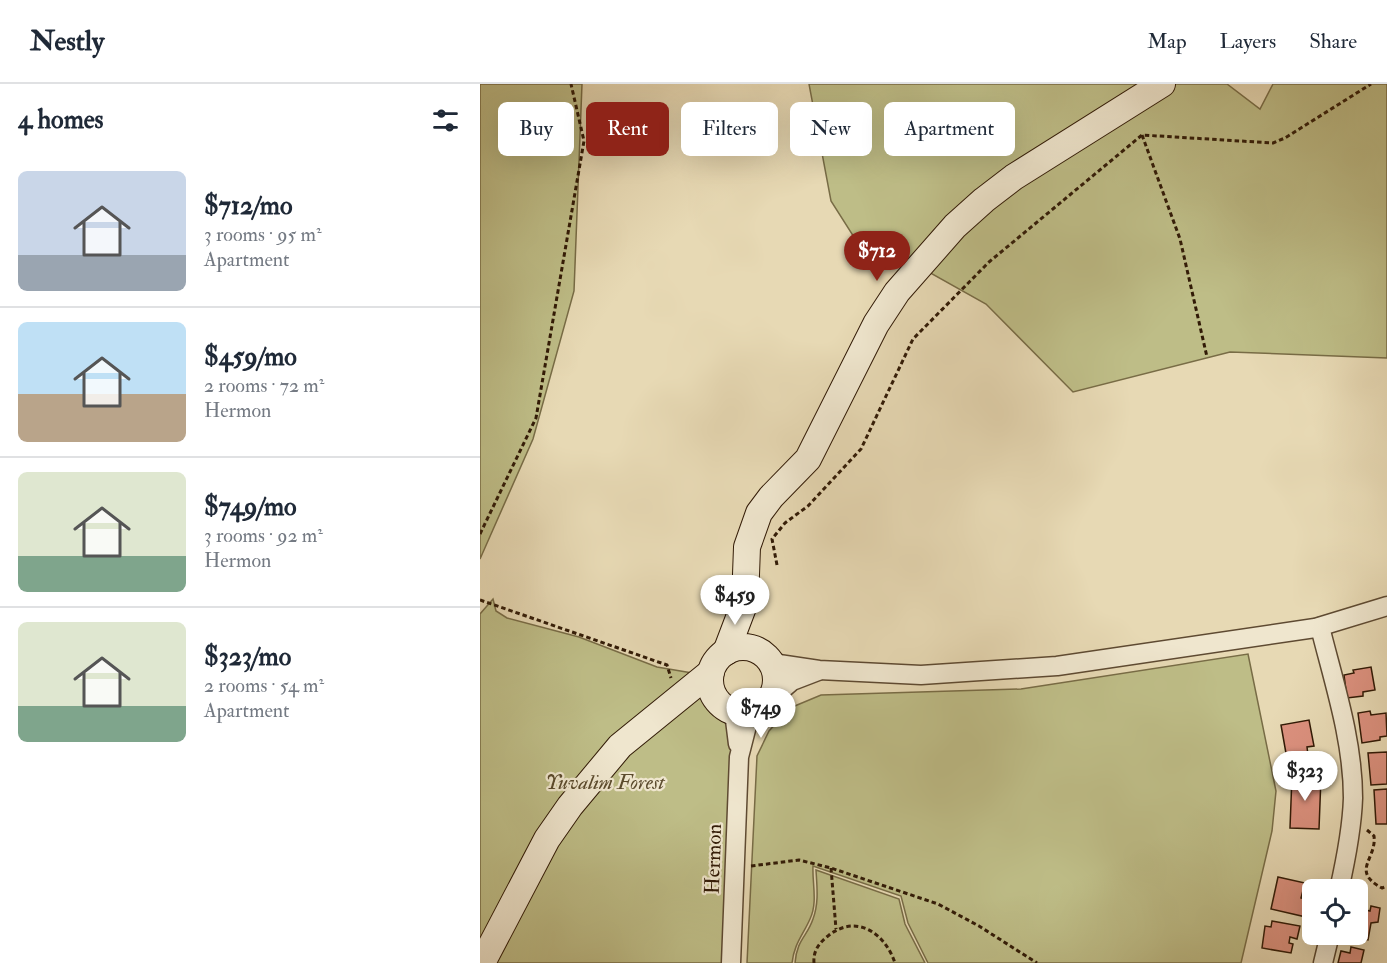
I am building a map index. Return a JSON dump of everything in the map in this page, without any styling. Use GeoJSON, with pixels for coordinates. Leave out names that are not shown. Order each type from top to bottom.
{"type":"FeatureCollection","features":[{"type":"Feature","properties":{"kind":"street"},"geometry":{"type":"LineString","coordinates":[[740,757],[736,728],[727,709],[712,692],[718,662],[742,611],[746,588],[747,547],[759,513],[771,497],[808,459],[876,324],[904,283],[955,226],[984,200],[1031,166],[1121,112],[1162,84]]}},
{"type":"Feature","properties":{"kind":"street"},"geometry":{"type":"LineString","coordinates":[[679,700],[701,700],[742,714],[766,704],[776,682],[746,588]]}},
{"type":"Feature","properties":{"kind":"street"},"geometry":{"type":"LineString","coordinates":[[482,963],[547,838],[570,806],[620,746],[679,700],[718,662],[745,647],[767,658],[819,670],[921,675],[1057,666],[1320,627],[1387,606]]}},
{"type":"Feature","properties":{"kind":"street"},"geometry":{"type":"LineString","coordinates":[[1320,627],[1348,744],[1353,798],[1351,828],[1341,879]]}},
{"type":"Feature","properties":{"kind":"street"},"geometry":{"type":"LineString","coordinates":[[740,757],[749,718],[792,681],[819,670]]}},
{"type":"Feature","properties":{"kind":"street","name":"Hermon"},"geometry":{"type":"LineString","coordinates":[[731,963],[740,757]]}},
{"type":"Feature","properties":{"kind":"street"},"geometry":{"type":"LineString","coordinates":[[1323,963],[1327,945]]}},
{"type":"Feature","properties":{"kind":"path"},"geometry":{"type":"LineString","coordinates":[[480,534],[536,418],[584,141],[571,84]]}},
{"type":"Feature","properties":{"kind":"path"},"geometry":{"type":"LineString","coordinates":[[777,565],[772,539],[785,523],[808,506],[861,449],[913,339],[989,262],[1142,135],[1273,142],[1286,138],[1371,84]]}},
{"type":"Feature","properties":{"kind":"path"},"geometry":{"type":"LineString","coordinates":[[1142,135],[1180,239],[1207,357]]}},
{"type":"Feature","properties":{"kind":"path"},"geometry":{"type":"LineString","coordinates":[[480,600],[667,665],[679,700]]}},
{"type":"Feature","properties":{"kind":"path"},"geometry":{"type":"LineString","coordinates":[[1351,828],[1367,830],[1374,836],[1375,845],[1367,861],[1366,872],[1371,882],[1382,888],[1387,886]]}},
{"type":"Feature","properties":{"kind":"path"},"geometry":{"type":"LineString","coordinates":[[735,871],[775,861],[799,860],[831,868],[938,904],[979,926],[1037,963]]}},
{"type":"Feature","properties":{"kind":"path"},"geometry":{"type":"LineString","coordinates":[[831,868],[836,929]]}},
{"type":"Feature","properties":{"kind":"path"},"geometry":{"type":"LineString","coordinates":[[814,963],[813,955],[820,942],[836,929],[854,924],[872,930],[890,948],[895,963]]}},
{"type":"Feature","properties":{"kind":"green space"},"geometry":{"type":"Polygon","coordinates":[[[480,84],[582,84],[574,291],[533,439],[480,559],[480,84]]]}},
{"type":"Feature","properties":{"kind":"green space"},"geometry":{"type":"Polygon","coordinates":[[[809,84],[1227,84],[1260,109],[1273,84],[1387,84],[1387,358],[1230,352],[1073,392],[986,304],[911,262],[873,267],[831,201],[823,156],[872,156],[872,102],[812,102],[809,84]]]}},
{"type":"Feature","properties":{"kind":"green space","name":"Yuvalim Forest"},"geometry":{"type":"Polygon","coordinates":[[[493,599],[496,611],[507,618],[579,637],[657,667],[704,675],[721,689],[732,757],[722,963],[480,963],[480,614],[493,599]]]}},
{"type":"Feature","properties":{"kind":"green space"},"geometry":{"type":"Polygon","coordinates":[[[1248,654],[1276,791],[1272,831],[1241,963],[928,963],[908,923],[901,896],[813,866],[812,913],[797,945],[792,963],[747,963],[757,756],[769,731],[790,708],[821,695],[1021,689],[1248,654]]]}},
{"type":"Feature","properties":{"kind":"green space"},"geometry":{"type":"Polygon","coordinates":[[[816,870],[899,899],[905,924],[925,963],[795,963],[800,943],[815,913],[816,870]]]}},
{"type":"Feature","properties":{"kind":"building"},"geometry":{"type":"Polygon","coordinates":[[[1371,667],[1375,690],[1363,692],[1363,696],[1347,698],[1344,675],[1354,673],[1353,670],[1371,667]]]}},
{"type":"Feature","properties":{"kind":"building"},"geometry":{"type":"Polygon","coordinates":[[[1370,711],[1371,715],[1386,713],[1387,736],[1380,737],[1380,740],[1362,743],[1358,713],[1370,711]]]}},
{"type":"Feature","properties":{"kind":"building"},"geometry":{"type":"Polygon","coordinates":[[[1309,720],[1314,746],[1307,747],[1308,755],[1287,759],[1281,725],[1309,720]]]}},
{"type":"Feature","properties":{"kind":"building"},"geometry":{"type":"Polygon","coordinates":[[[1387,752],[1387,784],[1371,785],[1368,753],[1387,752]]]}},
{"type":"Feature","properties":{"kind":"building"},"geometry":{"type":"Polygon","coordinates":[[[1292,776],[1321,777],[1319,829],[1290,828],[1292,776]]]}},
{"type":"Feature","properties":{"kind":"building"},"geometry":{"type":"Polygon","coordinates":[[[1387,789],[1387,824],[1376,824],[1374,790],[1387,789]]]}},
{"type":"Feature","properties":{"kind":"building"},"geometry":{"type":"Polygon","coordinates":[[[1278,877],[1302,882],[1302,916],[1271,909],[1278,877]]]}},
{"type":"Feature","properties":{"kind":"building"},"geometry":{"type":"Polygon","coordinates":[[[1371,906],[1380,908],[1378,922],[1371,923],[1368,940],[1368,910],[1370,911],[1371,906]]]}},
{"type":"Feature","properties":{"kind":"building"},"geometry":{"type":"Polygon","coordinates":[[[1272,921],[1300,926],[1297,939],[1290,937],[1289,943],[1293,944],[1291,953],[1262,948],[1265,926],[1271,927],[1272,921]]]}},
{"type":"Feature","properties":{"kind":"building"},"geometry":{"type":"Polygon","coordinates":[[[1351,947],[1364,950],[1361,963],[1338,963],[1341,951],[1350,953],[1351,947]]]}}]}
